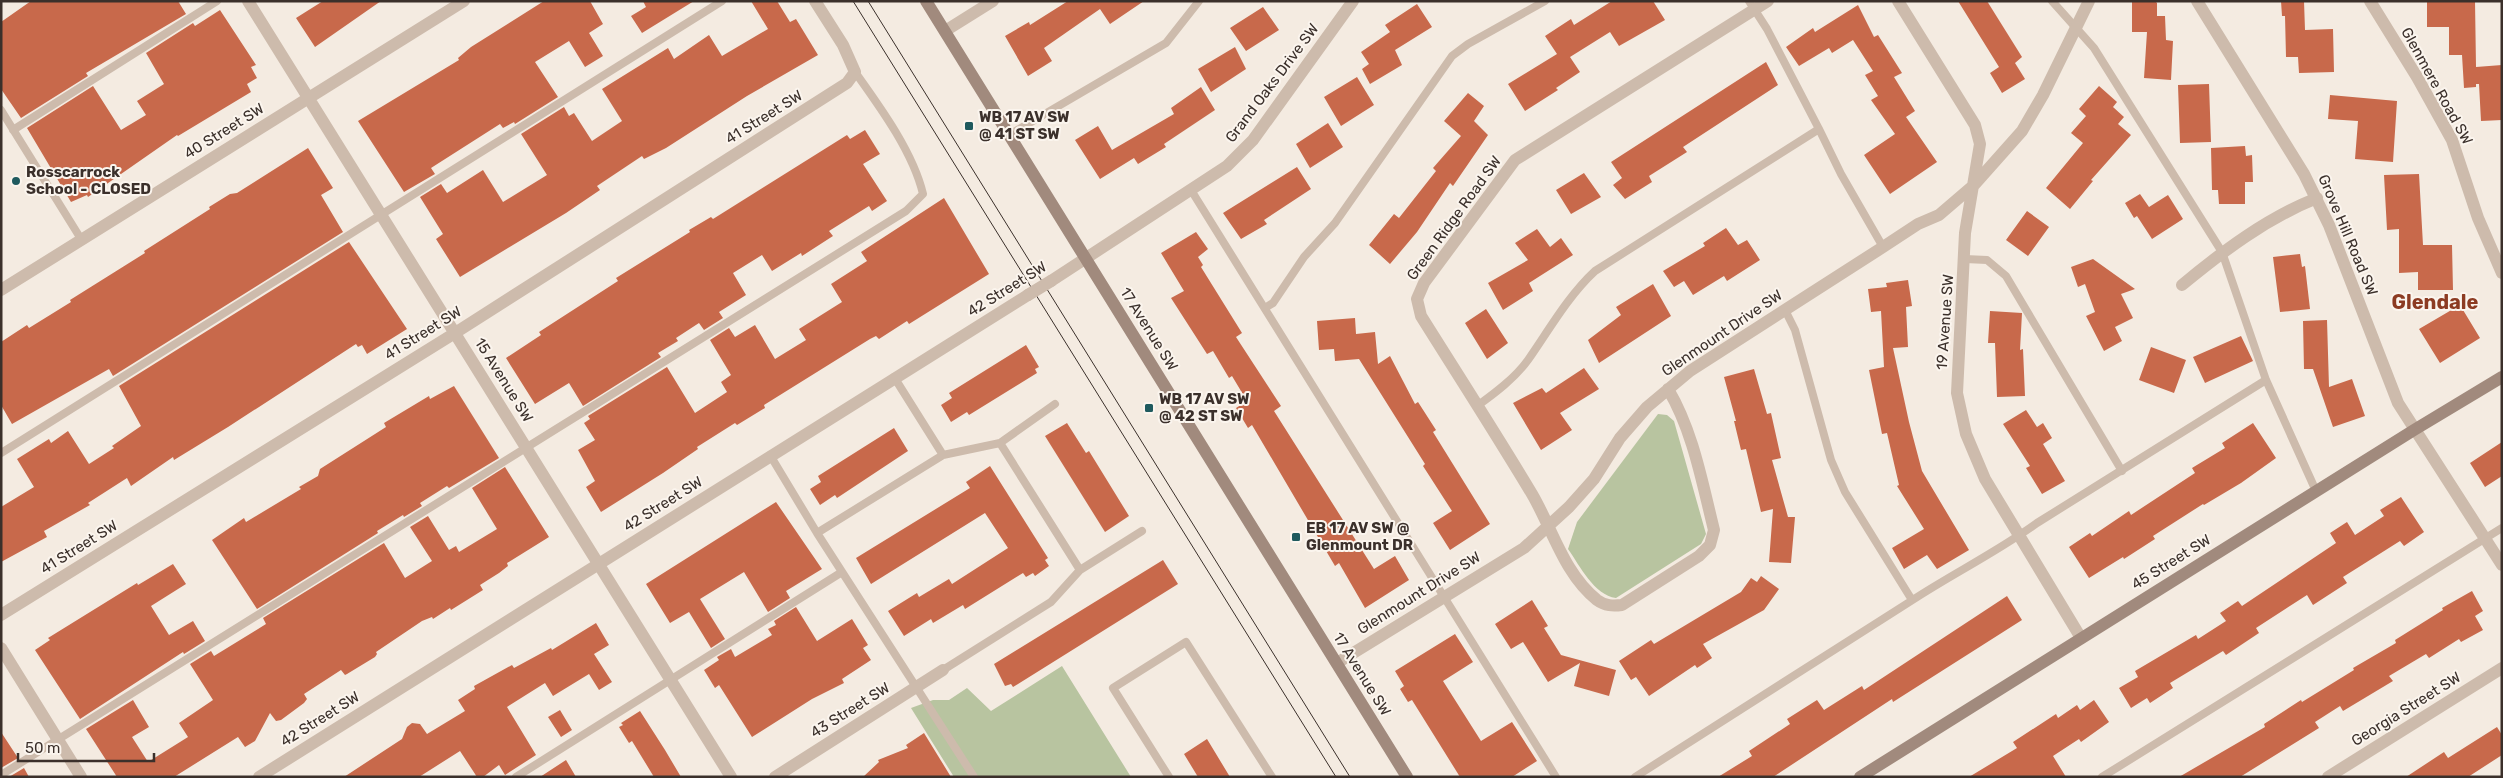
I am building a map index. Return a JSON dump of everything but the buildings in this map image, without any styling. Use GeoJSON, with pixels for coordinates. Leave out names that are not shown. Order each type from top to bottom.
{"type":"FeatureCollection","features":[{"type":"Feature","properties":{"kind":"main road","name":"17 Avenue SW"},"geometry":{"type":"LineString","coordinates":[[926,1],[1407,777]]}},
{"type":"Feature","properties":{"kind":"main road","name":"45 Street SW"},"geometry":{"type":"LineString","coordinates":[[1860,777],[2316,491],[2502,377]]}},
{"type":"Feature","properties":{"kind":"street","name":"15 Avenue SW"},"geometry":{"type":"LineString","coordinates":[[248,1],[600,563],[731,777]]}},
{"type":"Feature","properties":{"kind":"street","name":"40 Street SW"},"geometry":{"type":"LineString","coordinates":[[1,290],[464,1]]}},
{"type":"Feature","properties":{"kind":"street"},"geometry":{"type":"LineString","coordinates":[[815,1],[843,45],[855,72]]}},
{"type":"Feature","properties":{"kind":"street"},"geometry":{"type":"LineString","coordinates":[[945,31],[992,1]]}},
{"type":"Feature","properties":{"kind":"street","name":"Grand Oaks Drive SW"},"geometry":{"type":"LineString","coordinates":[[1086,259],[1106,243],[1227,166],[1253,140],[1353,1]]}},
{"type":"Feature","properties":{"kind":"street","name":"Green Ridge Road SW"},"geometry":{"type":"LineString","coordinates":[[1668,389],[1680,408],[1714,530],[1710,545],[1698,556],[1622,606],[1611,606],[1598,600],[1582,583],[1562,555],[1533,495],[1421,316],[1417,299],[1424,283],[1515,160],[1752,5],[1768,1]]}},
{"type":"Feature","properties":{"kind":"street","name":"19 Avenue SW"},"geometry":{"type":"LineString","coordinates":[[1898,1],[1975,125],[1980,144],[1965,234],[1965,259],[1958,336],[1957,393],[1966,434],[1985,479],[2081,638]]}},
{"type":"Feature","properties":{"kind":"street","name":"Glenmount Drive SW"},"geometry":{"type":"LineString","coordinates":[[1337,663],[1524,548],[1548,527],[1594,479],[1620,438],[1647,407],[1690,371],[1918,224],[1939,215],[1974,185],[2022,131],[2044,95],[2089,1]]}},
{"type":"Feature","properties":{"kind":"street","name":"Grove Hill Road SW"},"geometry":{"type":"LineString","coordinates":[[2197,1],[2304,174],[2330,225],[2398,403],[2502,566]]}},
{"type":"Feature","properties":{"kind":"street","name":"Glenmere Road SW"},"geometry":{"type":"LineString","coordinates":[[2370,1],[2418,77],[2452,140],[2478,218],[2502,273]]}},
{"type":"Feature","properties":{"kind":"street","name":"41 Street SW"},"geometry":{"type":"LineString","coordinates":[[1,615],[455,333],[847,83],[855,72]]}},
{"type":"Feature","properties":{"kind":"street"},"geometry":{"type":"LineString","coordinates":[[2182,285],[2222,252],[2292,208],[2316,198]]}},
{"type":"Feature","properties":{"kind":"street","name":"42 Street SW"},"geometry":{"type":"LineString","coordinates":[[259,777],[894,377],[1086,259]]}},
{"type":"Feature","properties":{"kind":"street"},"geometry":{"type":"LineString","coordinates":[[1,648],[80,777]]}},
{"type":"Feature","properties":{"kind":"street","name":"Georgia Street SW"},"geometry":{"type":"LineString","coordinates":[[2328,777],[2502,668]]}},
{"type":"Feature","properties":{"kind":"street","name":"43 Street SW"},"geometry":{"type":"LineString","coordinates":[[775,777],[943,670]]}},
{"type":"Feature","properties":{"kind":"lane"},"geometry":{"type":"LineString","coordinates":[[13,130],[217,1]]}},
{"type":"Feature","properties":{"kind":"lane"},"geometry":{"type":"LineString","coordinates":[[1,453],[722,1]]}},
{"type":"Feature","properties":{"kind":"lane"},"geometry":{"type":"LineString","coordinates":[[1009,135],[1166,43],[1199,1]]}},
{"type":"Feature","properties":{"kind":"lane"},"geometry":{"type":"LineString","coordinates":[[1265,308],[1273,303],[1304,257],[1335,223],[1452,56],[1468,44],[1545,1]]}},
{"type":"Feature","properties":{"kind":"lane"},"geometry":{"type":"LineString","coordinates":[[2052,1],[2094,48],[2222,252],[2266,380],[2316,491]]}},
{"type":"Feature","properties":{"kind":"lane"},"geometry":{"type":"LineString","coordinates":[[1752,5],[1841,174],[1883,246]]}},
{"type":"Feature","properties":{"kind":"lane"},"geometry":{"type":"LineString","coordinates":[[1,775],[906,211],[923,194],[918,172],[855,72]]}},
{"type":"Feature","properties":{"kind":"lane"},"geometry":{"type":"LineString","coordinates":[[1,110],[81,239]]}},
{"type":"Feature","properties":{"kind":"lane"},"geometry":{"type":"LineString","coordinates":[[1477,406],[1497,392],[1528,361],[1543,335],[1582,283],[1595,271],[1818,129]]}},
{"type":"Feature","properties":{"kind":"lane"},"geometry":{"type":"LineString","coordinates":[[1190,190],[1445,596],[1556,777]]}},
{"type":"Feature","properties":{"kind":"lane"},"geometry":{"type":"LineString","coordinates":[[1965,259],[1987,260],[2006,276],[2122,471]]}},
{"type":"Feature","properties":{"kind":"lane"},"geometry":{"type":"LineString","coordinates":[[1784,310],[1795,330],[1831,460],[1845,492],[1912,600]]}},
{"type":"Feature","properties":{"kind":"lane"},"geometry":{"type":"LineString","coordinates":[[894,377],[943,455]]}},
{"type":"Feature","properties":{"kind":"lane"},"geometry":{"type":"LineString","coordinates":[[1635,777],[1841,648],[1912,600],[2019,536],[2266,380]]}},
{"type":"Feature","properties":{"kind":"lane"},"geometry":{"type":"LineString","coordinates":[[818,533],[943,455],[1000,442],[1055,404]]}},
{"type":"Feature","properties":{"kind":"lane"},"geometry":{"type":"LineString","coordinates":[[1000,442],[1080,570]]}},
{"type":"Feature","properties":{"kind":"lane"},"geometry":{"type":"LineString","coordinates":[[770,455],[842,572],[974,777]]}},
{"type":"Feature","properties":{"kind":"lane"},"geometry":{"type":"LineString","coordinates":[[2102,777],[2502,528]]}},
{"type":"Feature","properties":{"kind":"lane"},"geometry":{"type":"LineString","coordinates":[[943,670],[1051,602],[1080,570],[1142,531]]}},
{"type":"Feature","properties":{"kind":"lane"},"geometry":{"type":"LineString","coordinates":[[516,777],[842,572]]}},
{"type":"Feature","properties":{"kind":"lane"},"geometry":{"type":"LineString","coordinates":[[1168,777],[1113,688],[1186,642],[1272,777]]}},
{"type":"Feature","properties":{"kind":"green space"},"geometry":{"type":"Polygon","coordinates":[[[1658,414],[1667,415],[1674,421],[1706,534],[1701,544],[1616,598],[1608,596],[1588,579],[1568,549],[1577,522],[1658,414]]]}},
{"type":"Feature","properties":{"kind":"green space"},"geometry":{"type":"Polygon","coordinates":[[[1062,666],[1131,777],[954,777],[911,708],[933,700],[949,700],[967,688],[991,711],[1062,666]]]}},
{"type":"Feature","properties":{"kind":"tram line"},"geometry":{"type":"LineString","coordinates":[[853,1],[1336,777]]}},
{"type":"Feature","properties":{"kind":"tram line"},"geometry":{"type":"LineString","coordinates":[[868,1],[1350,777]]}},
{"type":"Feature","properties":{"kind":"place","name":"WB 17 AV SW @ 41 ST SW"},"geometry":{"type":"Point","coordinates":[969,126]}},
{"type":"Feature","properties":{"kind":"place","name":"Rosscarrock School - CLOSED"},"geometry":{"type":"Point","coordinates":[16,181]}},
{"type":"Feature","properties":{"kind":"place","name":"WB 17 AV SW @ 42 ST SW"},"geometry":{"type":"Point","coordinates":[1149,408]}},
{"type":"Feature","properties":{"kind":"place","name":"EB 17 AV SW @ Glenmount DR"},"geometry":{"type":"Point","coordinates":[1296,537]}},
{"type":"Feature","properties":{"kind":"district","name":"Glendale"},"geometry":{"type":"Point","coordinates":[2435,302]}}]}
